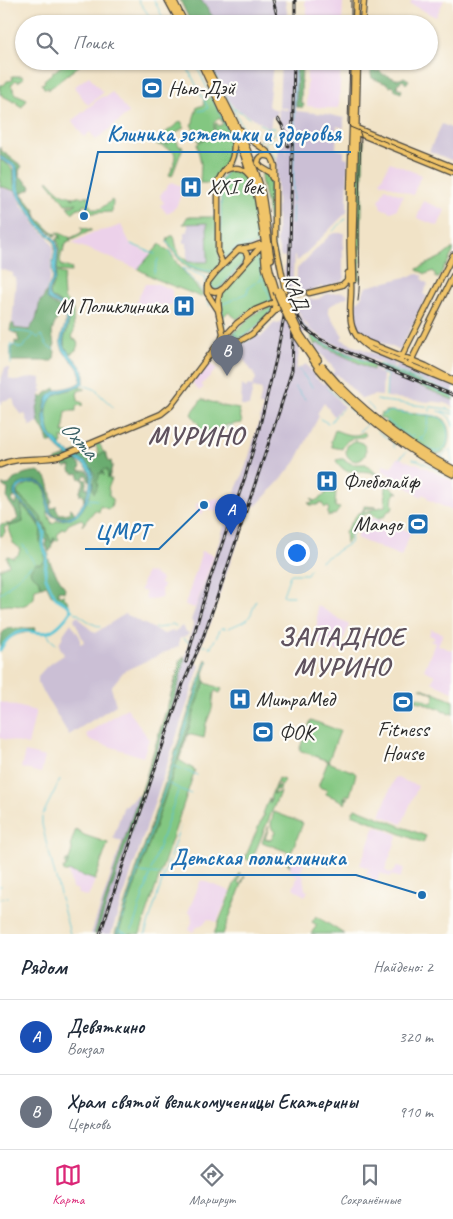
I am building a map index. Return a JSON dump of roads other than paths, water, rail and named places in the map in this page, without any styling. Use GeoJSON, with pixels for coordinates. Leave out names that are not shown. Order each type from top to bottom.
{"type":"FeatureCollection","features":[{"type":"Feature","properties":{"kind":"highway"},"geometry":{"type":"LineString","coordinates":[[168,0],[176,15]]}},
{"type":"Feature","properties":{"kind":"highway"},"geometry":{"type":"LineString","coordinates":[[173,0],[180,15]]}},
{"type":"Feature","properties":{"kind":"highway","name":"КАД"},"geometry":{"type":"LineString","coordinates":[[204,70],[244,155],[257,195],[270,271],[299,335],[335,384],[368,415],[412,451],[453,474]]}},
{"type":"Feature","properties":{"kind":"highway","name":"КАД"},"geometry":{"type":"LineString","coordinates":[[208,70],[248,153],[260,190],[278,291]]}},
{"type":"Feature","properties":{"kind":"highway","name":"КАД"},"geometry":{"type":"LineString","coordinates":[[383,427],[453,469]]}},
{"type":"Feature","properties":{"kind":"main road"},"geometry":{"type":"LineString","coordinates":[[355,15],[356,0]]}},
{"type":"Feature","properties":{"kind":"main road"},"geometry":{"type":"LineString","coordinates":[[363,15],[364,0]]}},
{"type":"Feature","properties":{"kind":"main road"},"geometry":{"type":"LineString","coordinates":[[354,70],[355,130]]}},
{"type":"Feature","properties":{"kind":"main road"},"geometry":{"type":"LineString","coordinates":[[353,266],[351,280],[347,286],[310,294],[344,284],[348,278],[358,70]]}},
{"type":"Feature","properties":{"kind":"main road"},"geometry":{"type":"LineString","coordinates":[[220,267],[222,262],[218,252],[218,182],[233,157],[234,146],[234,140],[223,109]]}},
{"type":"Feature","properties":{"kind":"main road"},"geometry":{"type":"LineString","coordinates":[[218,346],[227,340],[240,341],[252,334],[280,307],[286,297],[276,246],[273,160],[267,151],[250,140],[233,120]]}},
{"type":"Feature","properties":{"kind":"main road"},"geometry":{"type":"LineString","coordinates":[[355,130],[453,167]]}},
{"type":"Feature","properties":{"kind":"main road"},"geometry":{"type":"LineString","coordinates":[[355,130],[453,172]]}},
{"type":"Feature","properties":{"kind":"main road"},"geometry":{"type":"LineString","coordinates":[[273,160],[267,156],[260,158],[258,161],[259,166],[272,173],[273,224],[270,234],[275,227]]}},
{"type":"Feature","properties":{"kind":"main road"},"geometry":{"type":"LineString","coordinates":[[230,257],[224,259],[220,256],[219,252],[220,179],[227,170],[238,168],[247,172],[254,183]]}},
{"type":"Feature","properties":{"kind":"main road"},"geometry":{"type":"LineString","coordinates":[[260,190],[260,174],[263,171],[268,171]]}},
{"type":"Feature","properties":{"kind":"main road"},"geometry":{"type":"LineString","coordinates":[[352,214],[353,318],[357,333],[363,340],[409,364],[453,276]]}},
{"type":"Feature","properties":{"kind":"main road"},"geometry":{"type":"LineString","coordinates":[[232,330],[235,340],[241,340],[256,329],[274,309],[275,302],[264,259],[263,234]]}},
{"type":"Feature","properties":{"kind":"main road"},"geometry":{"type":"LineString","coordinates":[[218,346],[223,333],[218,310],[207,293],[208,282],[237,250],[260,246],[224,287],[218,297],[223,326],[227,330],[232,330]]}},
{"type":"Feature","properties":{"kind":"main road"},"geometry":{"type":"LineString","coordinates":[[237,250],[246,252],[248,258],[244,264]]}},
{"type":"Feature","properties":{"kind":"main road"},"geometry":{"type":"LineString","coordinates":[[403,361],[408,345],[453,255]]}},
{"type":"Feature","properties":{"kind":"main road"},"geometry":{"type":"LineString","coordinates":[[349,260],[351,322],[357,337],[362,343],[371,349],[403,361],[453,384]]}},
{"type":"Feature","properties":{"kind":"main road"},"geometry":{"type":"LineString","coordinates":[[208,282],[209,289],[214,292],[224,287]]}},
{"type":"Feature","properties":{"kind":"main road"},"geometry":{"type":"LineString","coordinates":[[342,288],[348,289],[351,294]]}},
{"type":"Feature","properties":{"kind":"main road"},"geometry":{"type":"LineString","coordinates":[[435,291],[443,295]]}},
{"type":"Feature","properties":{"kind":"main road"},"geometry":{"type":"LineString","coordinates":[[0,464],[26,458],[50,459],[62,456],[161,414],[170,406],[218,346],[249,313],[273,304]]}},
{"type":"Feature","properties":{"kind":"main road"},"geometry":{"type":"LineString","coordinates":[[408,345],[411,350],[416,350]]}},
{"type":"Feature","properties":{"kind":"main road"},"geometry":{"type":"LineString","coordinates":[[403,361],[411,360],[453,380]]}},
{"type":"Feature","properties":{"kind":"water"},"geometry":{"type":"Polygon","coordinates":[[[0,156],[17,167],[19,189],[25,202],[40,224],[56,240],[58,249],[55,279],[49,294],[63,306],[67,313],[68,325],[64,336],[65,347],[84,374],[82,384],[54,396],[49,403],[47,413],[49,431],[52,436],[63,448],[90,466],[93,475],[91,490],[86,504],[79,514],[63,519],[56,518],[48,511],[46,491],[42,485],[30,483],[18,489],[16,492],[17,497],[34,514],[43,529],[29,510],[16,498],[14,490],[25,482],[34,481],[41,483],[45,487],[47,492],[50,510],[53,515],[58,517],[71,516],[77,512],[85,500],[90,482],[88,469],[65,454],[51,441],[44,423],[48,397],[55,391],[78,384],[81,381],[81,375],[79,369],[62,349],[61,340],[66,319],[65,314],[60,306],[47,299],[47,289],[53,278],[52,268],[55,248],[53,240],[38,226],[18,196],[15,189],[14,169],[0,159],[0,156]]]}},
{"type":"Feature","properties":{"kind":"waterway"},"geometry":{"type":"LineString","coordinates":[[138,0],[149,15]]}},
{"type":"Feature","properties":{"kind":"waterway"},"geometry":{"type":"LineString","coordinates":[[154,0],[162,15]]}},
{"type":"Feature","properties":{"kind":"waterway"},"geometry":{"type":"LineString","coordinates":[[189,70],[208,108],[199,111]]}},
{"type":"Feature","properties":{"kind":"waterway"},"geometry":{"type":"LineString","coordinates":[[198,70],[227,128],[232,144],[230,158],[216,181]]}},
{"type":"Feature","properties":{"kind":"waterway"},"geometry":{"type":"LineString","coordinates":[[213,70],[244,130]]}},
{"type":"Feature","properties":{"kind":"waterway"},"geometry":{"type":"LineString","coordinates":[[294,108],[295,70]]}},
{"type":"Feature","properties":{"kind":"waterway"},"geometry":{"type":"LineString","coordinates":[[232,108],[250,119]]}},
{"type":"Feature","properties":{"kind":"waterway"},"geometry":{"type":"LineString","coordinates":[[292,224],[295,110]]}},
{"type":"Feature","properties":{"kind":"waterway"},"geometry":{"type":"LineString","coordinates":[[260,124],[267,128],[275,128]]}},
{"type":"Feature","properties":{"kind":"waterway"},"geometry":{"type":"LineString","coordinates":[[258,142],[266,136],[274,134],[275,131]]}},
{"type":"Feature","properties":{"kind":"waterway"},"geometry":{"type":"LineString","coordinates":[[275,143],[273,140],[270,140],[266,141],[264,145],[273,154],[275,160]]}},
{"type":"Feature","properties":{"kind":"waterway"},"geometry":{"type":"LineString","coordinates":[[236,149],[243,166]]}},
{"type":"Feature","properties":{"kind":"waterway"},"geometry":{"type":"LineString","coordinates":[[265,167],[270,167],[271,165],[270,160],[266,158]]}},
{"type":"Feature","properties":{"kind":"waterway"},"geometry":{"type":"LineString","coordinates":[[234,170],[245,174],[248,179],[256,244]]}},
{"type":"Feature","properties":{"kind":"waterway"},"geometry":{"type":"LineString","coordinates":[[226,173],[221,182],[221,254],[225,257],[236,248],[252,245]]}},
{"type":"Feature","properties":{"kind":"waterway"},"geometry":{"type":"LineString","coordinates":[[270,230],[272,224],[271,179]]}},
{"type":"Feature","properties":{"kind":"waterway"},"geometry":{"type":"LineString","coordinates":[[333,231],[338,226]]}},
{"type":"Feature","properties":{"kind":"waterway"},"geometry":{"type":"LineString","coordinates":[[271,237],[273,237],[279,268]]}},
{"type":"Feature","properties":{"kind":"waterway"},"geometry":{"type":"LineString","coordinates":[[167,242],[177,255],[190,266],[211,271],[218,267]]}},
{"type":"Feature","properties":{"kind":"waterway"},"geometry":{"type":"LineString","coordinates":[[131,244],[155,254]]}},
{"type":"Feature","properties":{"kind":"waterway"},"geometry":{"type":"LineString","coordinates":[[169,251],[172,256]]}},
{"type":"Feature","properties":{"kind":"waterway"},"geometry":{"type":"LineString","coordinates":[[240,251],[245,253],[245,259],[218,288],[213,289],[212,280],[240,251]]}},
{"type":"Feature","properties":{"kind":"waterway"},"geometry":{"type":"LineString","coordinates":[[256,255],[262,278],[271,299],[268,301]]}},
{"type":"Feature","properties":{"kind":"waterway"},"geometry":{"type":"LineString","coordinates":[[154,273],[158,259]]}},
{"type":"Feature","properties":{"kind":"waterway"},"geometry":{"type":"LineString","coordinates":[[183,268],[206,277],[205,294]]}},
{"type":"Feature","properties":{"kind":"waterway"},"geometry":{"type":"LineString","coordinates":[[183,269],[203,292],[210,306]]}},
{"type":"Feature","properties":{"kind":"waterway"},"geometry":{"type":"LineString","coordinates":[[257,282],[261,279]]}},
{"type":"Feature","properties":{"kind":"waterway"},"geometry":{"type":"LineString","coordinates":[[221,305],[247,293],[248,288],[255,283]]}},
{"type":"Feature","properties":{"kind":"waterway"},"geometry":{"type":"LineString","coordinates":[[221,305],[225,326]]}},
{"type":"Feature","properties":{"kind":"waterway"},"geometry":{"type":"LineString","coordinates":[[236,332],[237,338],[251,331],[272,309]]}},
{"type":"Feature","properties":{"kind":"waterway"},"geometry":{"type":"LineString","coordinates":[[295,315],[310,334],[319,341],[341,352],[376,365]]}},
{"type":"Feature","properties":{"kind":"waterway"},"geometry":{"type":"LineString","coordinates":[[218,319],[220,330]]}},
{"type":"Feature","properties":{"kind":"waterway"},"geometry":{"type":"LineString","coordinates":[[233,343],[238,344],[248,340],[269,320]]}},
{"type":"Feature","properties":{"kind":"waterway"},"geometry":{"type":"LineString","coordinates":[[11,331],[29,333],[38,338],[41,335],[47,346],[54,349]]}},
{"type":"Feature","properties":{"kind":"waterway"},"geometry":{"type":"LineString","coordinates":[[216,343],[220,332]]}},
{"type":"Feature","properties":{"kind":"waterway"},"geometry":{"type":"LineString","coordinates":[[11,346],[15,345],[22,348],[33,336]]}},
{"type":"Feature","properties":{"kind":"waterway"},"geometry":{"type":"LineString","coordinates":[[11,343],[11,362]]}},
{"type":"Feature","properties":{"kind":"waterway"},"geometry":{"type":"LineString","coordinates":[[210,361],[221,348]]}},
{"type":"Feature","properties":{"kind":"waterway"},"geometry":{"type":"LineString","coordinates":[[379,364],[453,393]]}},
{"type":"Feature","properties":{"kind":"waterway"},"geometry":{"type":"LineString","coordinates":[[378,366],[453,397]]}},
{"type":"Feature","properties":{"kind":"waterway"},"geometry":{"type":"LineString","coordinates":[[299,369],[312,387]]}},
{"type":"Feature","properties":{"kind":"waterway"},"geometry":{"type":"LineString","coordinates":[[381,373],[387,375],[386,396]]}},
{"type":"Feature","properties":{"kind":"waterway"},"geometry":{"type":"LineString","coordinates":[[83,384],[97,390],[113,407]]}},
{"type":"Feature","properties":{"kind":"waterway"},"geometry":{"type":"LineString","coordinates":[[295,387],[305,399]]}},
{"type":"Feature","properties":{"kind":"waterway"},"geometry":{"type":"LineString","coordinates":[[327,388],[367,424]]}},
{"type":"Feature","properties":{"kind":"waterway"},"geometry":{"type":"LineString","coordinates":[[377,400],[382,401]]}},
{"type":"Feature","properties":{"kind":"waterway"},"geometry":{"type":"LineString","coordinates":[[383,401],[453,411]]}},
{"type":"Feature","properties":{"kind":"waterway"},"geometry":{"type":"LineString","coordinates":[[367,403],[374,410]]}},
{"type":"Feature","properties":{"kind":"waterway"},"geometry":{"type":"LineString","coordinates":[[337,414],[342,409]]}},
{"type":"Feature","properties":{"kind":"waterway"},"geometry":{"type":"LineString","coordinates":[[382,415],[390,411],[413,414]]}},
{"type":"Feature","properties":{"kind":"waterway"},"geometry":{"type":"LineString","coordinates":[[438,411],[448,416],[453,426]]}},
{"type":"Feature","properties":{"kind":"waterway"},"geometry":{"type":"LineString","coordinates":[[442,411],[453,414]]}},
{"type":"Feature","properties":{"kind":"waterway"},"geometry":{"type":"LineString","coordinates":[[416,414],[432,415],[444,421],[448,433],[446,446],[442,450],[436,451],[428,449],[428,446]]}},
{"type":"Feature","properties":{"kind":"waterway"},"geometry":{"type":"LineString","coordinates":[[331,422],[336,415]]}},
{"type":"Feature","properties":{"kind":"waterway"},"geometry":{"type":"LineString","coordinates":[[425,434],[429,416]]}},
{"type":"Feature","properties":{"kind":"waterway"},"geometry":{"type":"LineString","coordinates":[[320,419],[328,423]]}},
{"type":"Feature","properties":{"kind":"waterway"},"geometry":{"type":"LineString","coordinates":[[386,420],[411,438],[413,435]]}},
{"type":"Feature","properties":{"kind":"waterway"},"geometry":{"type":"LineString","coordinates":[[359,431],[368,423]]}},
{"type":"Feature","properties":{"kind":"waterway"},"geometry":{"type":"LineString","coordinates":[[216,432],[232,426]]}},
{"type":"Feature","properties":{"kind":"waterway"},"geometry":{"type":"LineString","coordinates":[[377,431],[394,443],[393,446],[395,448]]}},
{"type":"Feature","properties":{"kind":"waterway"},"geometry":{"type":"LineString","coordinates":[[418,443],[424,436]]}},
{"type":"Feature","properties":{"kind":"waterway"},"geometry":{"type":"LineString","coordinates":[[419,437],[425,442]]}},
{"type":"Feature","properties":{"kind":"waterway"},"geometry":{"type":"LineString","coordinates":[[440,457],[450,449],[452,463]]}},
{"type":"Feature","properties":{"kind":"waterway"},"geometry":{"type":"LineString","coordinates":[[400,458],[406,452]]}},
{"type":"Feature","properties":{"kind":"waterway"},"geometry":{"type":"LineString","coordinates":[[441,457],[451,463]]}},
{"type":"Feature","properties":{"kind":"waterway"},"geometry":{"type":"LineString","coordinates":[[413,459],[453,478]]}},
{"type":"Feature","properties":{"kind":"waterway"},"geometry":{"type":"LineString","coordinates":[[88,499],[97,500]]}},
{"type":"Feature","properties":{"kind":"waterway"},"geometry":{"type":"LineString","coordinates":[[321,561],[350,543],[352,533],[371,515]]}},
{"type":"Feature","properties":{"kind":"waterway","name":"Охта"},"geometry":{"type":"LineString","coordinates":[[0,650],[8,639],[19,632],[43,633],[51,631],[61,624],[71,611],[69,606],[56,598],[46,578],[47,556],[43,546],[44,533],[41,525]]}},
{"type":"Feature","properties":{"kind":"waterway"},"geometry":{"type":"LineString","coordinates":[[23,545],[35,564]]}},
{"type":"Feature","properties":{"kind":"waterway"},"geometry":{"type":"LineString","coordinates":[[0,594],[31,566]]}},
{"type":"Feature","properties":{"kind":"waterway"},"geometry":{"type":"LineString","coordinates":[[294,596],[283,595],[290,575],[307,574],[310,569]]}},
{"type":"Feature","properties":{"kind":"waterway"},"geometry":{"type":"LineString","coordinates":[[229,628],[247,620],[256,601]]}},
{"type":"Feature","properties":{"kind":"waterway"},"geometry":{"type":"LineString","coordinates":[[75,612],[100,627]]}},
{"type":"Feature","properties":{"kind":"waterway"},"geometry":{"type":"LineString","coordinates":[[155,628],[166,627],[172,624],[176,626]]}},
{"type":"Feature","properties":{"kind":"waterway"},"geometry":{"type":"LineString","coordinates":[[209,647],[211,647],[221,628],[225,628]]}},
{"type":"Feature","properties":{"kind":"waterway"},"geometry":{"type":"LineString","coordinates":[[47,632],[50,639],[56,644]]}},
{"type":"Feature","properties":{"kind":"waterway"},"geometry":{"type":"LineString","coordinates":[[184,639],[189,642]]}},
{"type":"Feature","properties":{"kind":"waterway"},"geometry":{"type":"LineString","coordinates":[[117,934],[207,661]]}},
{"type":"Feature","properties":{"kind":"waterway"},"geometry":{"type":"LineString","coordinates":[[174,766],[197,775]]}},
{"type":"Feature","properties":{"kind":"waterway"},"geometry":{"type":"LineString","coordinates":[[58,784],[60,780]]}},
{"type":"Feature","properties":{"kind":"waterway"},"geometry":{"type":"LineString","coordinates":[[169,784],[191,794]]}},
{"type":"Feature","properties":{"kind":"waterway"},"geometry":{"type":"LineString","coordinates":[[43,814],[57,786]]}},
{"type":"Feature","properties":{"kind":"waterway"},"geometry":{"type":"LineString","coordinates":[[151,870],[179,788]]}},
{"type":"Feature","properties":{"kind":"waterway"},"geometry":{"type":"LineString","coordinates":[[42,817],[48,850]]}},
{"type":"Feature","properties":{"kind":"waterway"},"geometry":{"type":"LineString","coordinates":[[145,934],[180,826]]}},
{"type":"Feature","properties":{"kind":"waterway"},"geometry":{"type":"LineString","coordinates":[[49,852],[60,894]]}},
{"type":"Feature","properties":{"kind":"waterway"},"geometry":{"type":"LineString","coordinates":[[138,872],[162,874]]}},
{"type":"Feature","properties":{"kind":"waterway"},"geometry":{"type":"LineString","coordinates":[[132,930],[150,875]]}},
{"type":"Feature","properties":{"kind":"waterway"},"geometry":{"type":"LineString","coordinates":[[60,896],[62,902]]}},
{"type":"Feature","properties":{"kind":"waterway"},"geometry":{"type":"LineString","coordinates":[[0,899],[8,897]]}},
{"type":"Feature","properties":{"kind":"waterway"},"geometry":{"type":"LineString","coordinates":[[62,904],[70,934]]}},
{"type":"Feature","properties":{"kind":"waterway"},"geometry":{"type":"LineString","coordinates":[[119,931],[128,934]]}},
{"type":"Feature","properties":{"kind":"tunnel"},"geometry":{"type":"LineString","coordinates":[[284,299],[309,293]]}},
{"type":"Feature","properties":{"kind":"tram line"},"geometry":{"type":"LineString","coordinates":[[351,0],[351,15]]}},
{"type":"Feature","properties":{"kind":"tram line"},"geometry":{"type":"LineString","coordinates":[[350,70],[348,122],[350,127],[453,170]]}},
{"type":"Feature","properties":{"kind":"tram line"},"geometry":{"type":"LineString","coordinates":[[358,301],[360,274],[361,136],[359,130]]}},
{"type":"Feature","properties":{"kind":"railway"},"geometry":{"type":"LineString","coordinates":[[273,0],[277,15]]}},
{"type":"Feature","properties":{"kind":"railway"},"geometry":{"type":"LineString","coordinates":[[295,0],[295,15]]}},
{"type":"Feature","properties":{"kind":"railway"},"geometry":{"type":"LineString","coordinates":[[100,934],[183,684],[201,643],[221,586],[292,370],[293,340],[289,296],[294,70]]}},
{"type":"Feature","properties":{"kind":"railway"},"geometry":{"type":"LineString","coordinates":[[278,119],[285,132],[288,146]]}},
{"type":"Feature","properties":{"kind":"railway"},"geometry":{"type":"LineString","coordinates":[[293,305],[305,328],[318,338],[347,352],[453,395]]}},
{"type":"Feature","properties":{"kind":"railway"},"geometry":{"type":"LineString","coordinates":[[186,662],[208,585],[246,474],[259,429],[276,359],[286,306]]}},
{"type":"Feature","properties":{"kind":"place","name":"Нью-Дэй"},"geometry":{"type":"Point","coordinates":[152,88]}},
{"type":"Feature","properties":{"kind":"place","name":"XXI век"},"geometry":{"type":"Point","coordinates":[191,187]}},
{"type":"Feature","properties":{"kind":"place","name":"Клиника эстетики и здоровья"},"geometry":{"type":"Point","coordinates":[84,216]}},
{"type":"Feature","properties":{"kind":"place","name":"М Поликлиника"},"geometry":{"type":"Point","coordinates":[184,306]}},
{"type":"Feature","properties":{"kind":"place","name":"Храм святой великомученицы Екатерины"},"geometry":{"type":"Point","coordinates":[227,376]}},
{"type":"Feature","properties":{"kind":"place","name":"Флеболайф"},"geometry":{"type":"Point","coordinates":[327,481]}},
{"type":"Feature","properties":{"kind":"place","name":"ЦМРТ"},"geometry":{"type":"Point","coordinates":[204,505]}},
{"type":"Feature","properties":{"kind":"place","name":"Mango"},"geometry":{"type":"Point","coordinates":[418,524]}},
{"type":"Feature","properties":{"kind":"place","name":"Девяткино"},"geometry":{"type":"Point","coordinates":[231,535]}},
{"type":"Feature","properties":{"kind":"place","name":"МитраМед"},"geometry":{"type":"Point","coordinates":[240,699]}},
{"type":"Feature","properties":{"kind":"place","name":"Fitness House"},"geometry":{"type":"Point","coordinates":[403,702]}},
{"type":"Feature","properties":{"kind":"place","name":"ФОК"},"geometry":{"type":"Point","coordinates":[263,732]}},
{"type":"Feature","properties":{"kind":"place","name":"Детская поликлиника"},"geometry":{"type":"Point","coordinates":[422,895]}},
{"type":"Feature","properties":{"kind":"district","name":"МУРИНО"},"geometry":{"type":"Point","coordinates":[196,435]}},
{"type":"Feature","properties":{"kind":"district","name":"ЗАПАДНОЕ МУРИНО"},"geometry":{"type":"Point","coordinates":[342,651]}}]}
